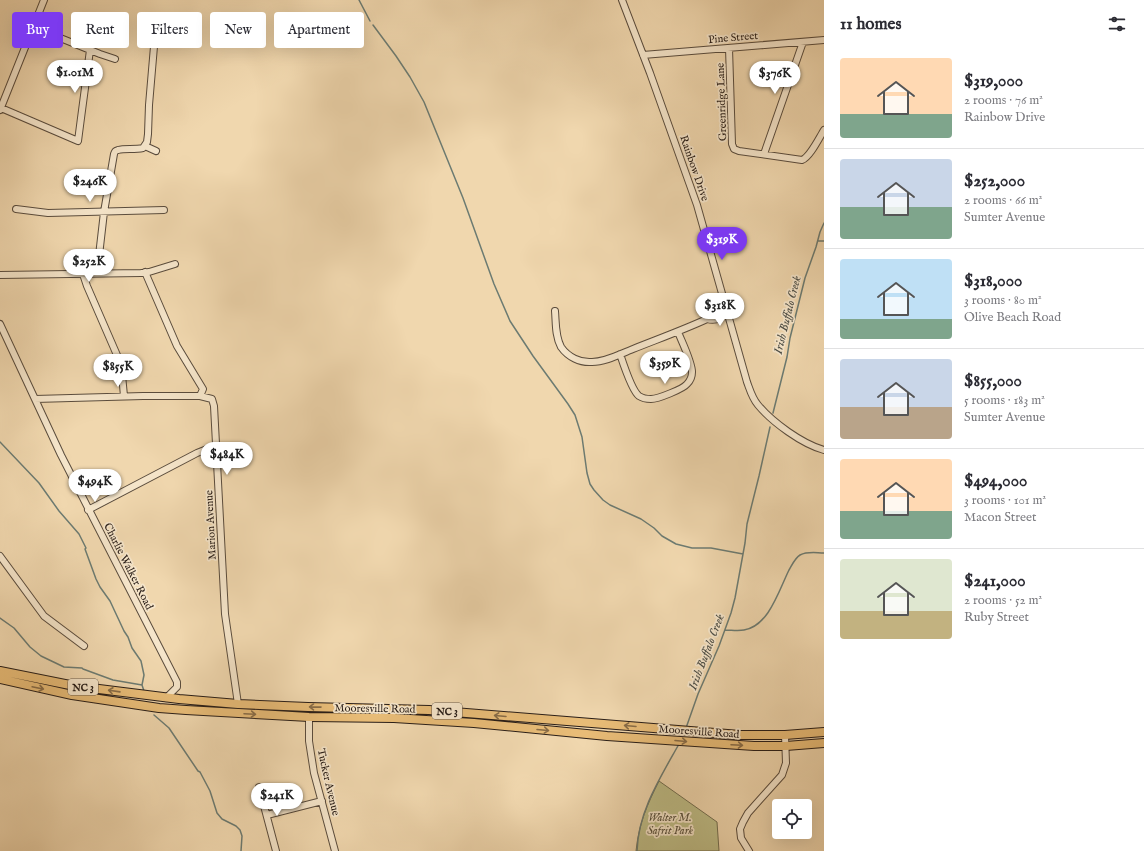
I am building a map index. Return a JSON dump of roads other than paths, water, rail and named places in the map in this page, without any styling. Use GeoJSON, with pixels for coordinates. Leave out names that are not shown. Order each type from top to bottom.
{"type":"FeatureCollection","features":[{"type":"Feature","properties":{"kind":"main road","name":"Mooresville Road"},"geometry":{"type":"LineString","coordinates":[[0,671],[75,686],[166,698],[238,704],[411,709],[703,733],[785,735],[824,732]]}},
{"type":"Feature","properties":{"kind":"main road","name":"Mooresville Road"},"geometry":{"type":"LineString","coordinates":[[0,679],[72,695],[159,708],[309,717],[394,718],[461,722],[607,736],[754,746],[786,746],[824,742]]}},
{"type":"Feature","properties":{"kind":"main road"},"geometry":{"type":"LineString","coordinates":[[118,702],[124,699],[169,704],[174,703],[179,699]]}},
{"type":"Feature","properties":{"kind":"main road"},"geometry":{"type":"LineString","coordinates":[[186,710],[186,707],[188,706],[239,707],[249,704]]}},
{"type":"Feature","properties":{"kind":"main road"},"geometry":{"type":"LineString","coordinates":[[461,722],[463,713]]}},
{"type":"Feature","properties":{"kind":"street"},"geometry":{"type":"LineString","coordinates":[[39,12],[44,0]]}},
{"type":"Feature","properties":{"kind":"street","name":"Rainbow Drive"},"geometry":{"type":"LineString","coordinates":[[622,0],[697,205],[725,312],[752,396],[772,419],[796,437],[824,450]]}},
{"type":"Feature","properties":{"kind":"street"},"geometry":{"type":"LineString","coordinates":[[63,39],[115,59]]}},
{"type":"Feature","properties":{"kind":"street","name":"Pine Street"},"geometry":{"type":"LineString","coordinates":[[643,55],[824,40]]}},
{"type":"Feature","properties":{"kind":"street"},"geometry":{"type":"LineString","coordinates":[[764,154],[803,42]]}},
{"type":"Feature","properties":{"kind":"street"},"geometry":{"type":"LineString","coordinates":[[25,48],[0,109],[78,141],[90,50]]}},
{"type":"Feature","properties":{"kind":"street"},"geometry":{"type":"LineString","coordinates":[[97,274],[104,212],[115,151],[135,150],[145,146],[148,134],[148,105],[154,48]]}},
{"type":"Feature","properties":{"kind":"street","name":"Greenridge Lane"},"geometry":{"type":"LineString","coordinates":[[729,48],[732,144],[734,149],[802,160],[805,159],[824,130]]}},
{"type":"Feature","properties":{"kind":"street"},"geometry":{"type":"LineString","coordinates":[[145,146],[156,151]]}},
{"type":"Feature","properties":{"kind":"street"},"geometry":{"type":"LineString","coordinates":[[16,209],[48,213],[164,210]]}},
{"type":"Feature","properties":{"kind":"street"},"geometry":{"type":"LineString","coordinates":[[0,275],[145,272],[175,264]]}},
{"type":"Feature","properties":{"kind":"street"},"geometry":{"type":"LineString","coordinates":[[35,399],[124,396],[200,396],[203,389],[177,346],[145,272]]}},
{"type":"Feature","properties":{"kind":"street"},"geometry":{"type":"LineString","coordinates":[[83,274],[120,362],[124,396]]}},
{"type":"Feature","properties":{"kind":"street"},"geometry":{"type":"LineString","coordinates":[[555,311],[557,333],[560,345],[566,353],[584,362],[603,360],[620,354],[678,332],[707,319],[712,320],[722,317],[725,312]]}},
{"type":"Feature","properties":{"kind":"street","name":"Charlie Walker Road"},"geometry":{"type":"LineString","coordinates":[[0,324],[88,510],[177,682],[179,699]]}},
{"type":"Feature","properties":{"kind":"street"},"geometry":{"type":"LineString","coordinates":[[620,354],[634,390],[638,395],[650,399],[656,398],[684,387],[691,377],[692,372],[690,365],[678,332]]}},
{"type":"Feature","properties":{"kind":"street","name":"Marion Avenue"},"geometry":{"type":"LineString","coordinates":[[200,396],[212,400],[213,402],[225,614],[238,704]]}},
{"type":"Feature","properties":{"kind":"street"},"geometry":{"type":"LineString","coordinates":[[88,510],[196,453],[216,446]]}},
{"type":"Feature","properties":{"kind":"street"},"geometry":{"type":"LineString","coordinates":[[0,556],[44,616],[84,646]]}},
{"type":"Feature","properties":{"kind":"street"},"geometry":{"type":"LineString","coordinates":[[166,698],[177,687]]}},
{"type":"Feature","properties":{"kind":"street","name":"Tucker Avenue"},"geometry":{"type":"LineString","coordinates":[[309,717],[314,773],[335,851]]}},
{"type":"Feature","properties":{"kind":"street"},"geometry":{"type":"LineString","coordinates":[[749,851],[741,838],[740,829],[748,813],[782,775],[786,763],[785,735]]}},
{"type":"Feature","properties":{"kind":"street"},"geometry":{"type":"LineString","coordinates":[[259,787],[276,851]]}},
{"type":"Feature","properties":{"kind":"street"},"geometry":{"type":"LineString","coordinates":[[267,815],[322,802]]}},
{"type":"Feature","properties":{"kind":"waterway"},"geometry":{"type":"LineString","coordinates":[[359,0],[370,21]]}},
{"type":"Feature","properties":{"kind":"waterway"},"geometry":{"type":"LineString","coordinates":[[373,25],[410,77],[424,102],[463,198],[494,284],[510,321],[575,415],[582,437],[587,473],[590,484],[594,490],[610,505],[641,519],[662,536],[676,544],[692,548],[711,548],[743,554]]}},
{"type":"Feature","properties":{"kind":"waterway","name":"Irish Buffalo Creek"},"geometry":{"type":"LineString","coordinates":[[773,413],[805,278],[824,223]]}},
{"type":"Feature","properties":{"kind":"waterway","name":"Irish Buffalo Creek"},"geometry":{"type":"LineString","coordinates":[[818,241],[824,241]]}},
{"type":"Feature","properties":{"kind":"waterway","name":"Irish Buffalo Creek"},"geometry":{"type":"LineString","coordinates":[[686,728],[698,694],[719,646],[731,613],[745,543],[747,524],[770,427]]}},
{"type":"Feature","properties":{"kind":"waterway"},"geometry":{"type":"LineString","coordinates":[[0,442],[39,483],[59,511],[79,534],[86,548],[85,549],[96,579],[110,601],[132,648],[141,661],[144,675],[142,685],[144,691]]}},
{"type":"Feature","properties":{"kind":"waterway"},"geometry":{"type":"LineString","coordinates":[[725,630],[744,630],[753,627],[760,622],[767,615],[789,570],[797,558],[806,553],[824,553]]}},
{"type":"Feature","properties":{"kind":"waterway"},"geometry":{"type":"LineString","coordinates":[[0,618],[14,628],[30,647],[41,656],[64,667],[82,668],[113,680],[142,685]]}},
{"type":"Feature","properties":{"kind":"waterway"},"geometry":{"type":"LineString","coordinates":[[154,715],[169,728],[200,772],[210,791],[217,813],[222,819],[236,826],[240,830],[242,836],[241,851]]}},
{"type":"Feature","properties":{"kind":"waterway","name":"Irish Buffalo Creek"},"geometry":{"type":"LineString","coordinates":[[637,851],[641,823],[651,796],[679,744]]}},
{"type":"Feature","properties":{"kind":"park label","name":"Walter M. Safrit Park"},"geometry":{"type":"Point","coordinates":[670,823]}}]}
